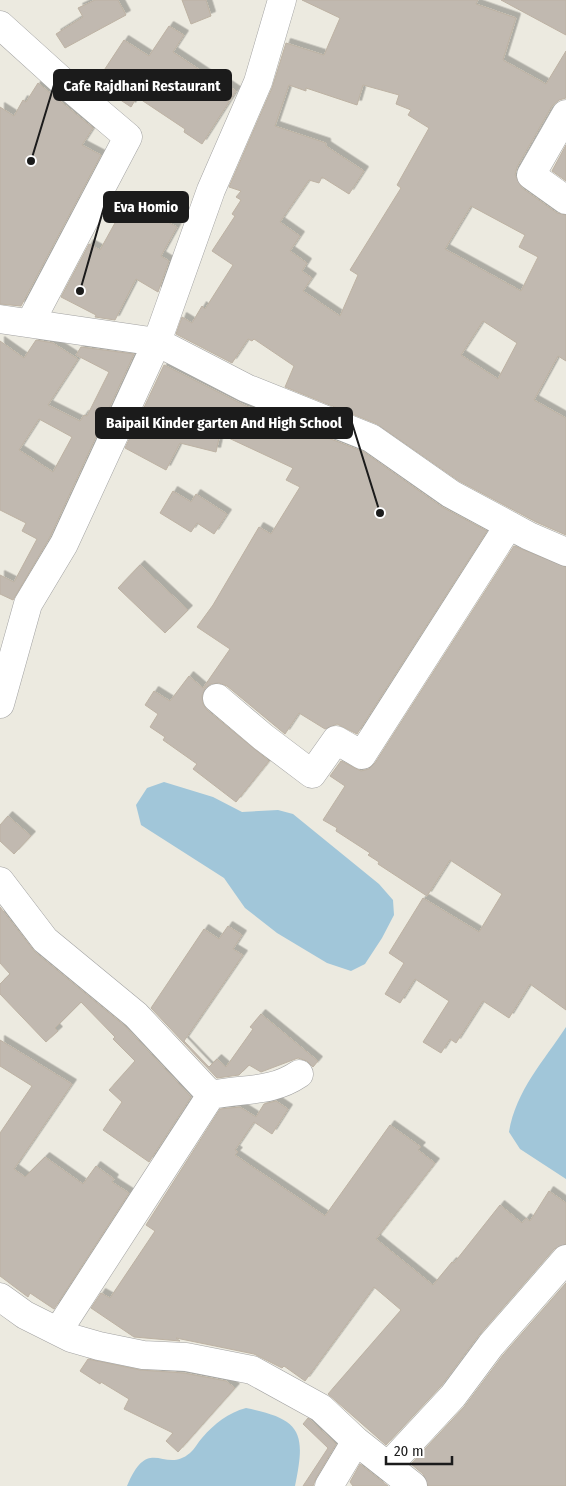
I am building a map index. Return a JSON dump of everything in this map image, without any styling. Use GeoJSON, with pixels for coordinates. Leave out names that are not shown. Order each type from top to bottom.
{"type":"FeatureCollection","features":[{"type":"Feature","properties":{"kind":"street"},"geometry":{"type":"LineString","coordinates":[[0,704],[28,604],[64,544],[157,342],[211,190],[258,82],[282,0]]}},
{"type":"Feature","properties":{"kind":"street"},"geometry":{"type":"LineString","coordinates":[[0,24],[62,82],[128,137],[30,323]]}},
{"type":"Feature","properties":{"kind":"street"},"geometry":{"type":"LineString","coordinates":[[566,114],[531,176],[566,200]]}},
{"type":"Feature","properties":{"kind":"street"},"geometry":{"type":"LineString","coordinates":[[0,319],[157,342],[246,388],[370,438],[451,494],[509,525],[566,552]]}},
{"type":"Feature","properties":{"kind":"street"},"geometry":{"type":"LineString","coordinates":[[216,698],[312,774],[336,740],[362,756],[419,663],[509,525]]}},
{"type":"Feature","properties":{"kind":"street"},"geometry":{"type":"LineString","coordinates":[[0,881],[46,940],[136,1015],[211,1095]]}},
{"type":"Feature","properties":{"kind":"street"},"geometry":{"type":"LineString","coordinates":[[58,1331],[211,1095],[232,1090],[269,1089],[285,1084],[299,1074]]}},
{"type":"Feature","properties":{"kind":"street"},"geometry":{"type":"LineString","coordinates":[[388,1466],[453,1396],[491,1345],[566,1260]]}},
{"type":"Feature","properties":{"kind":"street"},"geometry":{"type":"LineString","coordinates":[[0,1298],[25,1315],[58,1331],[98,1346],[143,1355],[186,1357],[252,1370],[321,1408],[356,1442],[413,1486]]}},
{"type":"Feature","properties":{"kind":"street"},"geometry":{"type":"LineString","coordinates":[[329,1486],[356,1442]]}},
{"type":"Feature","properties":{"kind":"water"},"geometry":{"type":"Polygon","coordinates":[[[164,782],[213,797],[242,812],[278,810],[293,814],[379,884],[393,900],[394,915],[365,964],[351,971],[327,963],[277,933],[245,908],[224,878],[141,825],[136,805],[147,788],[164,782]]]}},
{"type":"Feature","properties":{"kind":"water"},"geometry":{"type":"Polygon","coordinates":[[[566,1027],[566,1179],[520,1149],[509,1132],[524,1089],[566,1027]]]}},
{"type":"Feature","properties":{"kind":"water"},"geometry":{"type":"Polygon","coordinates":[[[246,1408],[279,1417],[296,1431],[300,1453],[295,1486],[127,1486],[135,1470],[142,1462],[150,1458],[181,1459],[192,1451],[217,1423],[233,1413],[246,1408]]]}},
{"type":"Feature","properties":{"kind":"building"},"geometry":{"type":"Polygon","coordinates":[[[95,0],[118,0],[126,15],[65,48],[56,34],[83,17],[78,8],[95,0]]]}},
{"type":"Feature","properties":{"kind":"building"},"geometry":{"type":"Polygon","coordinates":[[[182,0],[206,0],[211,16],[191,24],[182,0]]]}},
{"type":"Feature","properties":{"kind":"building"},"geometry":{"type":"Polygon","coordinates":[[[302,0],[478,0],[476,4],[516,18],[503,60],[546,84],[566,51],[566,98],[559,100],[552,106],[517,167],[515,175],[522,188],[557,213],[566,215],[566,361],[558,356],[534,400],[566,418],[566,535],[536,522],[459,481],[377,424],[285,387],[294,366],[254,339],[252,341],[248,339],[232,363],[176,334],[182,317],[192,323],[202,306],[205,309],[233,265],[212,251],[235,216],[232,214],[241,200],[236,197],[241,191],[229,187],[272,88],[286,43],[324,55],[340,18],[302,0]],[[289,85],[275,126],[326,143],[326,146],[364,171],[349,194],[322,177],[319,183],[309,180],[280,222],[300,236],[290,251],[307,263],[302,271],[312,278],[303,291],[340,316],[358,275],[350,270],[401,188],[397,185],[429,128],[408,115],[411,110],[396,104],[399,95],[363,85],[357,105],[306,88],[306,91],[289,85]],[[471,206],[445,249],[521,291],[538,257],[519,247],[525,235],[471,206]],[[483,321],[461,355],[498,379],[517,343],[483,321]]]}},
{"type":"Feature","properties":{"kind":"building"},"geometry":{"type":"Polygon","coordinates":[[[501,0],[566,0],[566,35],[501,0]]]}},
{"type":"Feature","properties":{"kind":"building"},"geometry":{"type":"Polygon","coordinates":[[[169,26],[184,35],[173,52],[218,82],[220,80],[236,91],[202,144],[184,132],[185,129],[137,97],[131,107],[113,95],[110,101],[93,87],[124,40],[149,56],[169,26]]]}},
{"type":"Feature","properties":{"kind":"building"},"geometry":{"type":"Polygon","coordinates":[[[38,83],[93,128],[82,145],[101,155],[21,306],[0,304],[0,107],[14,116],[23,100],[26,102],[38,83]]]}},
{"type":"Feature","properties":{"kind":"building"},"geometry":{"type":"Polygon","coordinates":[[[566,145],[566,181],[552,171],[566,145]]]}},
{"type":"Feature","properties":{"kind":"building"},"geometry":{"type":"Polygon","coordinates":[[[135,204],[177,227],[161,256],[169,261],[158,292],[136,279],[115,320],[95,317],[96,315],[61,297],[89,244],[100,250],[121,212],[129,216],[135,204]]]}},
{"type":"Feature","properties":{"kind":"building"},"geometry":{"type":"Polygon","coordinates":[[[36,340],[53,343],[78,359],[48,405],[80,421],[84,415],[87,416],[109,372],[76,355],[81,347],[134,354],[50,537],[13,600],[0,594],[0,575],[14,582],[37,539],[22,531],[26,523],[0,510],[0,341],[24,358],[36,340]],[[39,419],[19,450],[53,472],[72,437],[39,419]]]}},
{"type":"Feature","properties":{"kind":"building"},"geometry":{"type":"Polygon","coordinates":[[[164,365],[246,406],[364,452],[442,507],[487,531],[357,734],[337,724],[325,729],[299,713],[285,734],[227,686],[219,683],[211,684],[205,688],[202,696],[203,704],[207,710],[269,761],[236,802],[193,769],[197,764],[163,740],[165,737],[150,727],[158,714],[145,705],[154,691],[170,701],[189,676],[203,688],[230,649],[197,627],[213,605],[259,527],[271,534],[300,487],[286,480],[293,468],[220,434],[216,452],[180,443],[166,470],[125,448],[164,365]]]}},
{"type":"Feature","properties":{"kind":"building"},"geometry":{"type":"Polygon","coordinates":[[[173,491],[191,502],[196,494],[227,514],[214,534],[197,523],[191,532],[160,513],[173,491]]]}},
{"type":"Feature","properties":{"kind":"building"},"geometry":{"type":"Polygon","coordinates":[[[514,546],[566,567],[566,1010],[530,984],[509,1018],[483,1001],[456,1043],[450,1039],[441,1053],[423,1042],[449,1001],[415,979],[400,1003],[385,994],[404,963],[389,953],[423,898],[479,932],[502,894],[450,860],[427,896],[378,864],[379,862],[368,855],[370,853],[336,831],[337,828],[323,820],[345,786],[330,776],[341,761],[361,771],[369,769],[375,763],[514,546]]]}},
{"type":"Feature","properties":{"kind":"building"},"geometry":{"type":"Polygon","coordinates":[[[140,565],[188,610],[165,633],[118,588],[140,565]]]}},
{"type":"Feature","properties":{"kind":"building"},"geometry":{"type":"Polygon","coordinates":[[[8,816],[31,836],[14,854],[0,841],[0,825],[8,816]]]}},
{"type":"Feature","properties":{"kind":"building"},"geometry":{"type":"Polygon","coordinates":[[[0,907],[35,952],[125,1026],[191,1097],[149,1162],[103,1130],[122,1102],[109,1090],[135,1061],[113,1039],[115,1037],[81,1002],[55,1028],[58,1031],[46,1042],[0,994],[0,984],[10,974],[0,963],[0,907]]]}},
{"type":"Feature","properties":{"kind":"building"},"geometry":{"type":"Polygon","coordinates":[[[228,926],[242,935],[233,949],[243,955],[184,1041],[209,1067],[217,1059],[226,1067],[253,1029],[250,1027],[261,1014],[318,1061],[313,1067],[307,1061],[298,1058],[261,1072],[249,1065],[239,1075],[217,1078],[151,1008],[204,929],[219,939],[228,926]]]}},
{"type":"Feature","properties":{"kind":"building"},"geometry":{"type":"Polygon","coordinates":[[[0,1040],[72,1084],[14,1169],[25,1177],[45,1157],[83,1184],[96,1166],[114,1179],[112,1182],[129,1193],[54,1309],[30,1293],[28,1297],[0,1276],[0,1133],[32,1086],[0,1066],[0,1040]]]}},
{"type":"Feature","properties":{"kind":"building"},"geometry":{"type":"Polygon","coordinates":[[[276,1101],[288,1109],[272,1134],[254,1122],[235,1150],[238,1152],[235,1155],[325,1216],[390,1125],[421,1147],[418,1150],[435,1163],[376,1239],[433,1285],[452,1262],[454,1263],[500,1205],[522,1223],[526,1218],[530,1221],[549,1191],[566,1203],[566,1244],[554,1249],[479,1335],[441,1386],[386,1445],[328,1394],[401,1310],[374,1287],[305,1381],[284,1366],[282,1368],[254,1354],[176,1338],[180,1341],[134,1337],[91,1308],[101,1293],[110,1298],[155,1231],[146,1225],[220,1109],[240,1107],[256,1117],[264,1104],[276,1101]]]}},
{"type":"Feature","properties":{"kind":"building"},"geometry":{"type":"Polygon","coordinates":[[[566,1283],[566,1486],[428,1486],[423,1474],[411,1464],[464,1407],[503,1355],[566,1283]]]}},
{"type":"Feature","properties":{"kind":"building"},"geometry":{"type":"Polygon","coordinates":[[[88,1359],[140,1370],[184,1373],[226,1381],[235,1388],[178,1452],[166,1441],[173,1433],[124,1409],[129,1399],[80,1371],[88,1359]]]}},
{"type":"Feature","properties":{"kind":"building"},"geometry":{"type":"Polygon","coordinates":[[[308,1418],[336,1444],[313,1486],[303,1486],[328,1448],[303,1424],[308,1418]]]}},
{"type":"Feature","properties":{"kind":"building"},"geometry":{"type":"Polygon","coordinates":[[[360,1464],[388,1486],[353,1486],[350,1482],[360,1464]]]}},
{"type":"Feature","properties":{"kind":"place","name":"Cafe Rajdhani Restaurant"},"geometry":{"type":"Point","coordinates":[31,161]}},
{"type":"Feature","properties":{"kind":"place","name":"Eva Homio"},"geometry":{"type":"Point","coordinates":[80,291]}},
{"type":"Feature","properties":{"kind":"place","name":"Baipail Kinder garten And High School"},"geometry":{"type":"Point","coordinates":[380,513]}}]}
